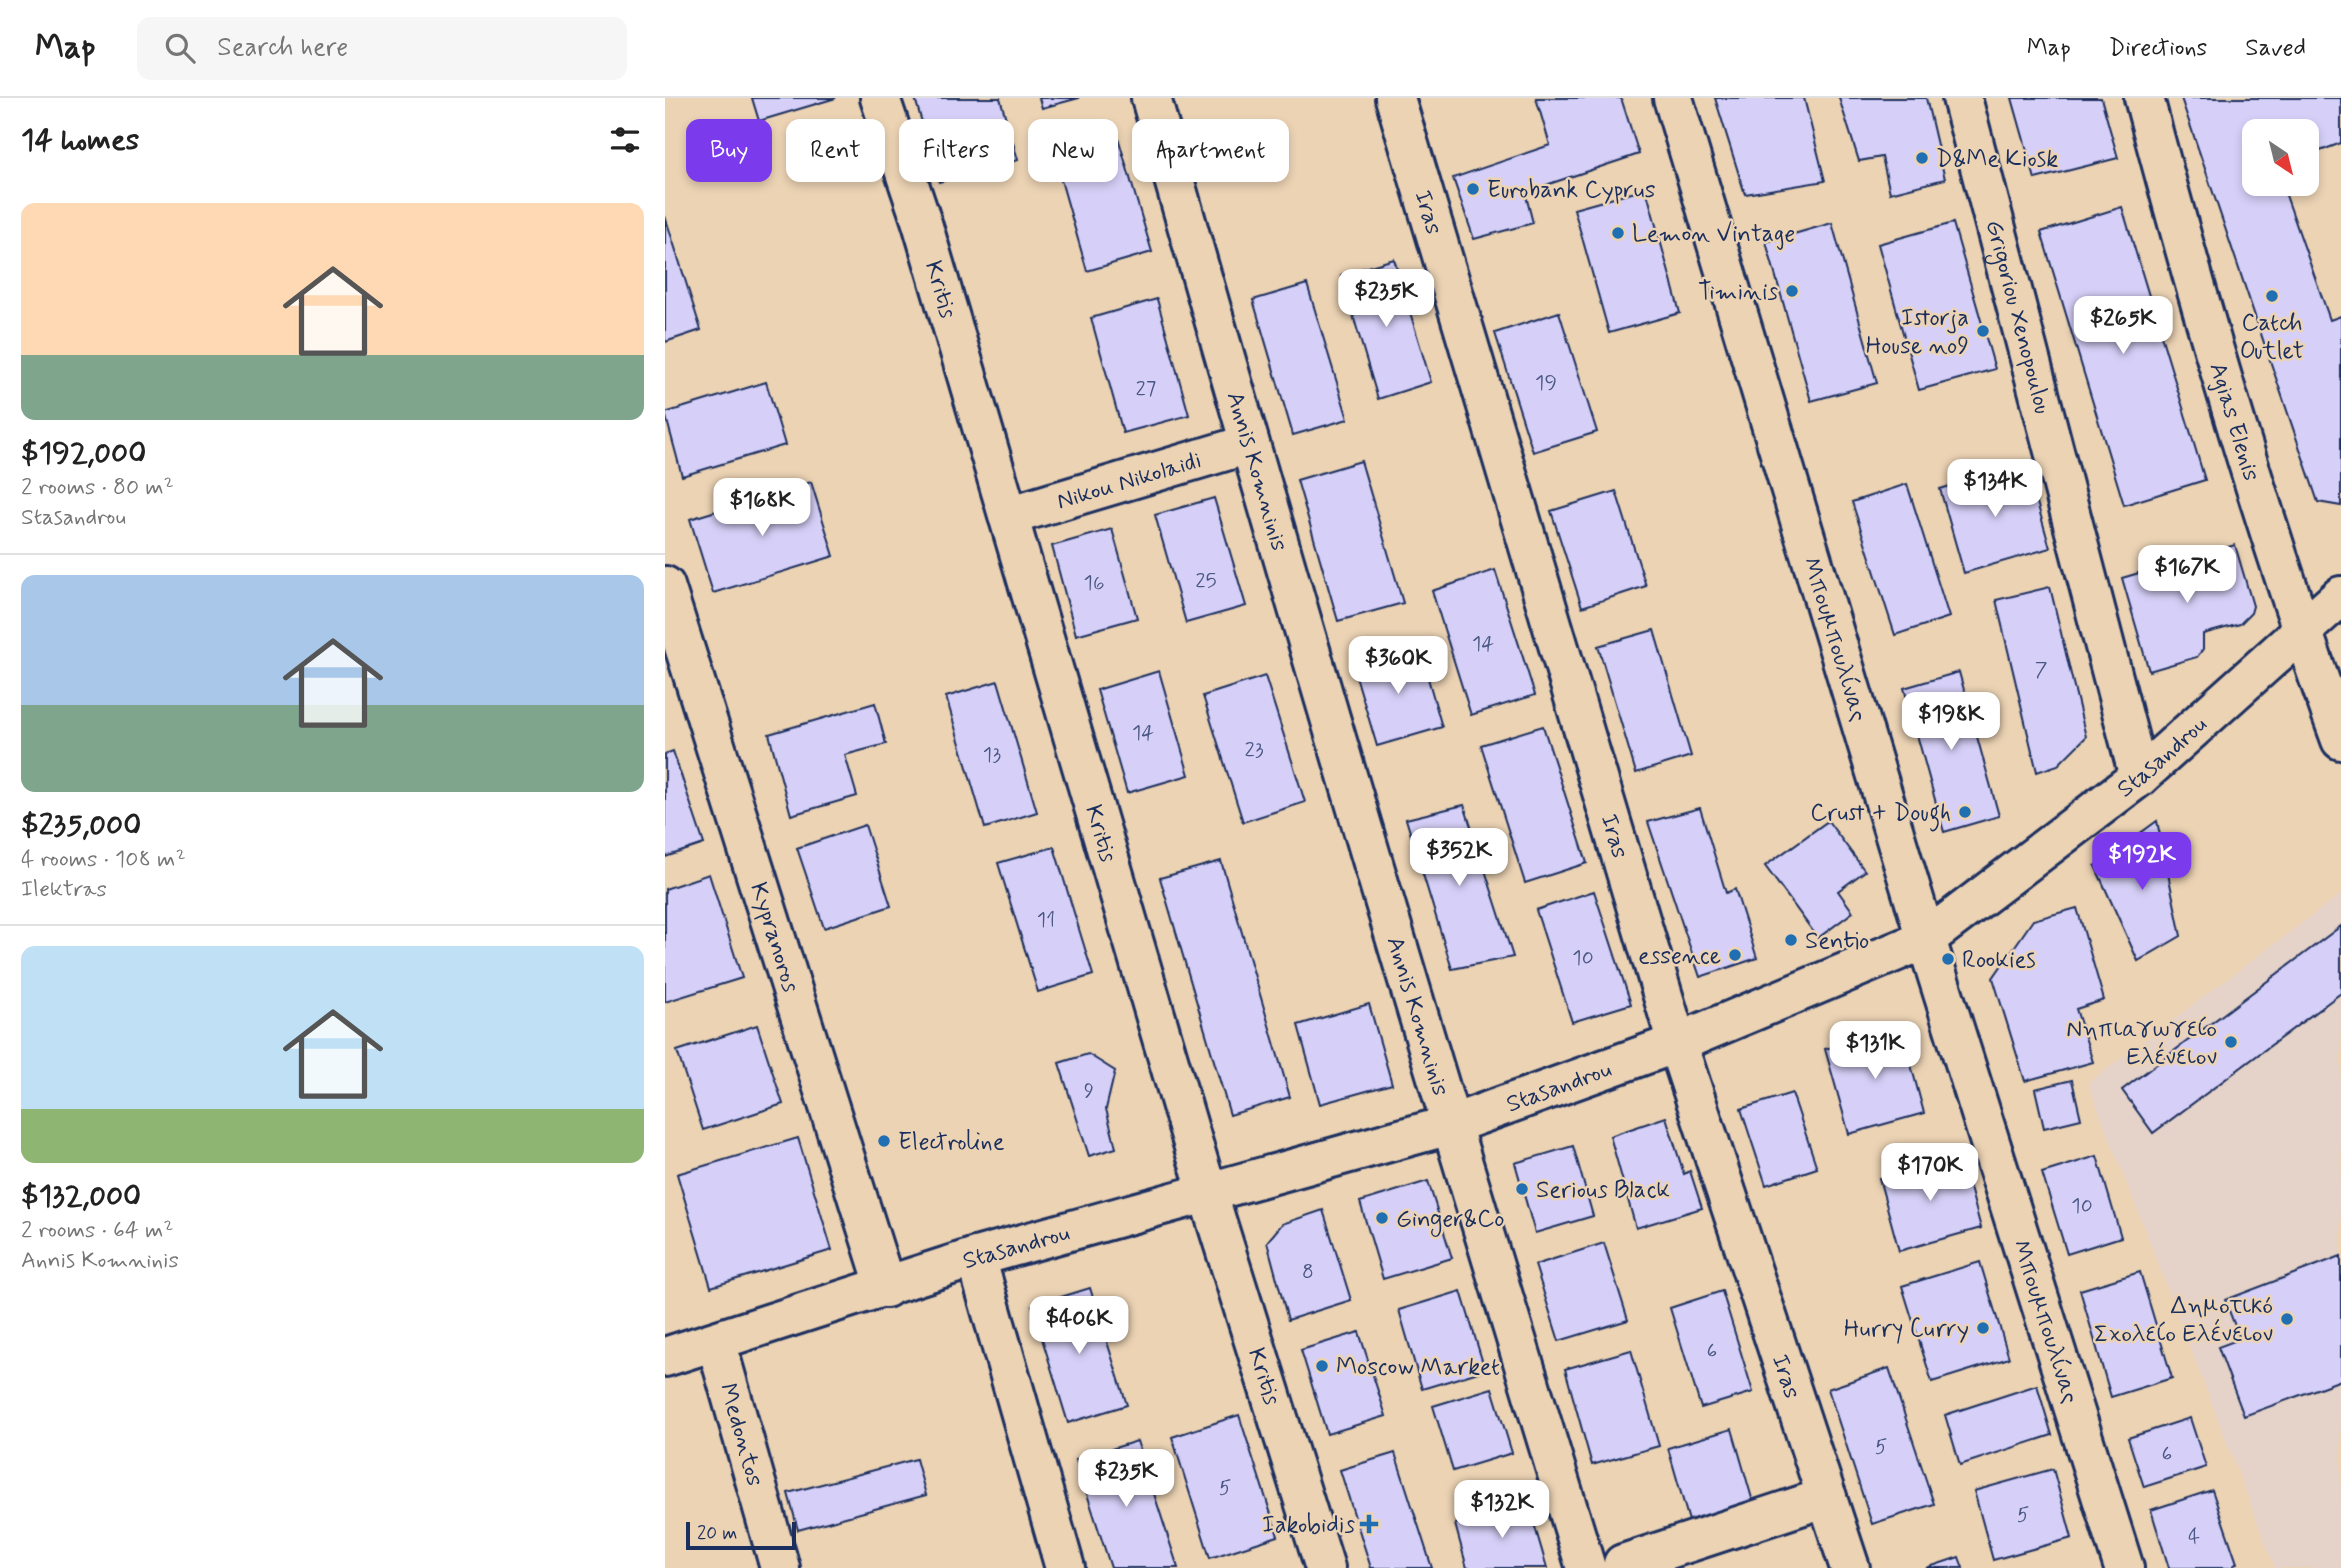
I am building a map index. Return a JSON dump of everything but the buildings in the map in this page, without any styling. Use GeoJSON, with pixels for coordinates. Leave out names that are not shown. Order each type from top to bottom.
{"type":"FeatureCollection","features":[{"type":"Feature","properties":{"kind":"street","name":"Kritis"},"geometry":{"type":"LineString","coordinates":[[880,98],[922,223],[1207,1191],[1325,1568]]}},
{"type":"Feature","properties":{"kind":"street","name":"Annis Komninis"},"geometry":{"type":"LineString","coordinates":[[1151,98],[1249,443],[1450,1125],[1604,1566]]}},
{"type":"Feature","properties":{"kind":"street","name":"Iras"},"geometry":{"type":"LineString","coordinates":[[1395,98],[1677,1043],[1850,1568]]}},
{"type":"Feature","properties":{"kind":"street","name":"Μπουμπουλίνας"},"geometry":{"type":"LineString","coordinates":[[1673,98],[1926,939],[2120,1554]]}},
{"type":"Feature","properties":{"kind":"street","name":"Grigoriou Xenopoulou"},"geometry":{"type":"LineString","coordinates":[[1962,98],[2139,777]]}},
{"type":"Feature","properties":{"kind":"street","name":"Agias Elenis"},"geometry":{"type":"LineString","coordinates":[[2144,98],[2182,241],[2302,634],[2341,740]]}},
{"type":"Feature","properties":{"kind":"street","name":"Nikou Nikolaidi"},"geometry":{"type":"LineString","coordinates":[[1008,516],[1249,443]]}},
{"type":"Feature","properties":{"kind":"street","name":"Kypranoros"},"geometry":{"type":"LineString","coordinates":[[665,586],[886,1288]]}},
{"type":"Feature","properties":{"kind":"street","name":"Stasandrou"},"geometry":{"type":"LineString","coordinates":[[665,1357],[976,1257],[1450,1125],[1677,1043],[1926,939],[2139,777],[2302,634],[2341,596]]}},
{"type":"Feature","properties":{"kind":"street"},"geometry":{"type":"LineString","coordinates":[[976,1257],[1065,1568]]}},
{"type":"Feature","properties":{"kind":"street","name":"Medontos"},"geometry":{"type":"LineString","coordinates":[[716,1342],[781,1568]]}},
{"type":"Feature","properties":{"kind":"street"},"geometry":{"type":"LineString","coordinates":[[1604,1566],[1827,1497]]}},
{"type":"Feature","properties":{"kind":"shaded area"},"geometry":{"type":"Polygon","coordinates":[[[2341,894],[2341,1568],[2275,1568],[2088,1083],[2341,894]]]}},
{"type":"Feature","properties":{"kind":"place","name":"D&Me Kiosk"},"geometry":{"type":"Point","coordinates":[1922,158]}},
{"type":"Feature","properties":{"kind":"place","name":"Eurobank Cyprus"},"geometry":{"type":"Point","coordinates":[1473,189]}},
{"type":"Feature","properties":{"kind":"place","name":"Lemon Vintage"},"geometry":{"type":"Point","coordinates":[1618,233]}},
{"type":"Feature","properties":{"kind":"place","name":"Timinis"},"geometry":{"type":"Point","coordinates":[1792,291]}},
{"type":"Feature","properties":{"kind":"place","name":"Catch Outlet"},"geometry":{"type":"Point","coordinates":[2272,296]}},
{"type":"Feature","properties":{"kind":"place","name":"Istorja House no9"},"geometry":{"type":"Point","coordinates":[1983,331]}},
{"type":"Feature","properties":{"kind":"place","name":"Crust + Dough"},"geometry":{"type":"Point","coordinates":[1965,812]}},
{"type":"Feature","properties":{"kind":"place","name":"Sentio"},"geometry":{"type":"Point","coordinates":[1791,940]}},
{"type":"Feature","properties":{"kind":"place","name":"essence"},"geometry":{"type":"Point","coordinates":[1735,955]}},
{"type":"Feature","properties":{"kind":"place","name":"Rookies"},"geometry":{"type":"Point","coordinates":[1948,959]}},
{"type":"Feature","properties":{"kind":"place","name":"Νηπιαγωγείο Ελένειον"},"geometry":{"type":"Point","coordinates":[2231,1042]}},
{"type":"Feature","properties":{"kind":"place","name":"Electroline"},"geometry":{"type":"Point","coordinates":[884,1141]}},
{"type":"Feature","properties":{"kind":"place","name":"Serious Black"},"geometry":{"type":"Point","coordinates":[1522,1189]}},
{"type":"Feature","properties":{"kind":"place","name":"Ginger&Co"},"geometry":{"type":"Point","coordinates":[1382,1218]}},
{"type":"Feature","properties":{"kind":"place","name":"Δημοτικό Σχολείο Ελένειον"},"geometry":{"type":"Point","coordinates":[2287,1319]}},
{"type":"Feature","properties":{"kind":"place","name":"Hurry Curry"},"geometry":{"type":"Point","coordinates":[1983,1328]}},
{"type":"Feature","properties":{"kind":"place","name":"Moscow Market"},"geometry":{"type":"Point","coordinates":[1322,1366]}},
{"type":"Feature","properties":{"kind":"place","name":"Iakobidis"},"geometry":{"type":"Point","coordinates":[1369,1524]}}]}
